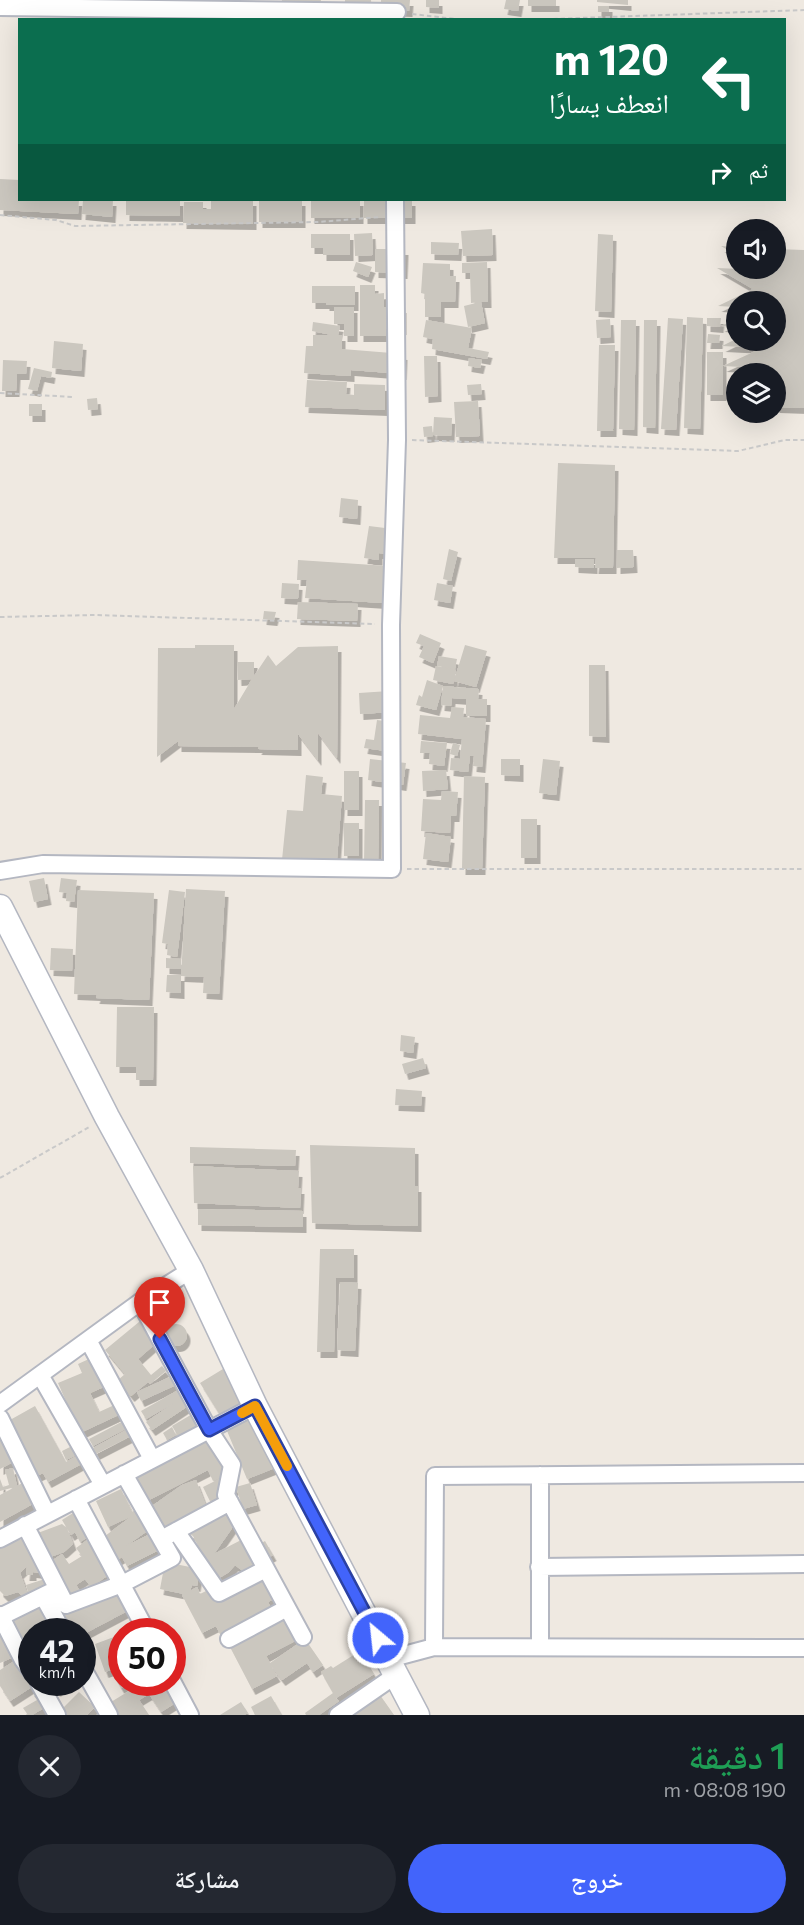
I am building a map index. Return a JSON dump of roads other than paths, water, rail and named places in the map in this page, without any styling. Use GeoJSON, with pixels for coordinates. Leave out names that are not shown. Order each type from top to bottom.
{"type":"FeatureCollection","features":[{"type":"Feature","properties":{"kind":"main road"},"geometry":{"type":"LineString","coordinates":[[0,907],[107,1117],[191,1270],[255,1406],[417,1715]]}},
{"type":"Feature","properties":{"kind":"street"},"geometry":{"type":"LineString","coordinates":[[0,8],[397,11]]}},
{"type":"Feature","properties":{"kind":"street"},"geometry":{"type":"LineString","coordinates":[[0,871],[43,864],[392,870],[391,625],[397,440],[395,208]]}},
{"type":"Feature","properties":{"kind":"street"},"geometry":{"type":"LineString","coordinates":[[0,1404],[140,1302],[191,1270]]}},
{"type":"Feature","properties":{"kind":"street"},"geometry":{"type":"LineString","coordinates":[[140,1302],[209,1430],[232,1465],[226,1495],[303,1637]]}},
{"type":"Feature","properties":{"kind":"street"},"geometry":{"type":"LineString","coordinates":[[88,1340],[152,1459]]}},
{"type":"Feature","properties":{"kind":"street"},"geometry":{"type":"LineString","coordinates":[[40,1375],[103,1485]]}},
{"type":"Feature","properties":{"kind":"street"},"geometry":{"type":"LineString","coordinates":[[0,1539],[255,1406]]}},
{"type":"Feature","properties":{"kind":"street"},"geometry":{"type":"LineString","coordinates":[[0,1418],[47,1514]]}},
{"type":"Feature","properties":{"kind":"street"},"geometry":{"type":"LineString","coordinates":[[434,1647],[435,1476],[804,1473]]}},
{"type":"Feature","properties":{"kind":"street"},"geometry":{"type":"LineString","coordinates":[[124,1474],[168,1535],[219,1593],[266,1569]]}},
{"type":"Feature","properties":{"kind":"street"},"geometry":{"type":"LineString","coordinates":[[540,1475],[540,1647]]}},
{"type":"Feature","properties":{"kind":"street"},"geometry":{"type":"LineString","coordinates":[[76,1499],[140,1618]]}},
{"type":"Feature","properties":{"kind":"street"},"geometry":{"type":"LineString","coordinates":[[168,1535],[230,1502]]}},
{"type":"Feature","properties":{"kind":"street"},"geometry":{"type":"LineString","coordinates":[[25,1526],[58,1618]]}},
{"type":"Feature","properties":{"kind":"street"},"geometry":{"type":"LineString","coordinates":[[50,1592],[66,1605],[122,1584],[172,1558],[168,1535]]}},
{"type":"Feature","properties":{"kind":"street"},"geometry":{"type":"LineString","coordinates":[[540,1567],[804,1564]]}},
{"type":"Feature","properties":{"kind":"street"},"geometry":{"type":"LineString","coordinates":[[18,1650],[0,1616],[50,1592]]}},
{"type":"Feature","properties":{"kind":"street"},"geometry":{"type":"LineString","coordinates":[[229,1639],[287,1608]]}},
{"type":"Feature","properties":{"kind":"street"},"geometry":{"type":"LineString","coordinates":[[338,1715],[393,1667],[434,1647],[804,1648]]}},
{"type":"Feature","properties":{"kind":"street"},"geometry":{"type":"LineString","coordinates":[[96,1692],[109,1715]]}},
{"type":"Feature","properties":{"kind":"street"},"geometry":{"type":"LineString","coordinates":[[46,1696],[57,1715]]}},
{"type":"Feature","properties":{"kind":"street"},"geometry":{"type":"LineString","coordinates":[[180,1696],[190,1715]]}}]}
